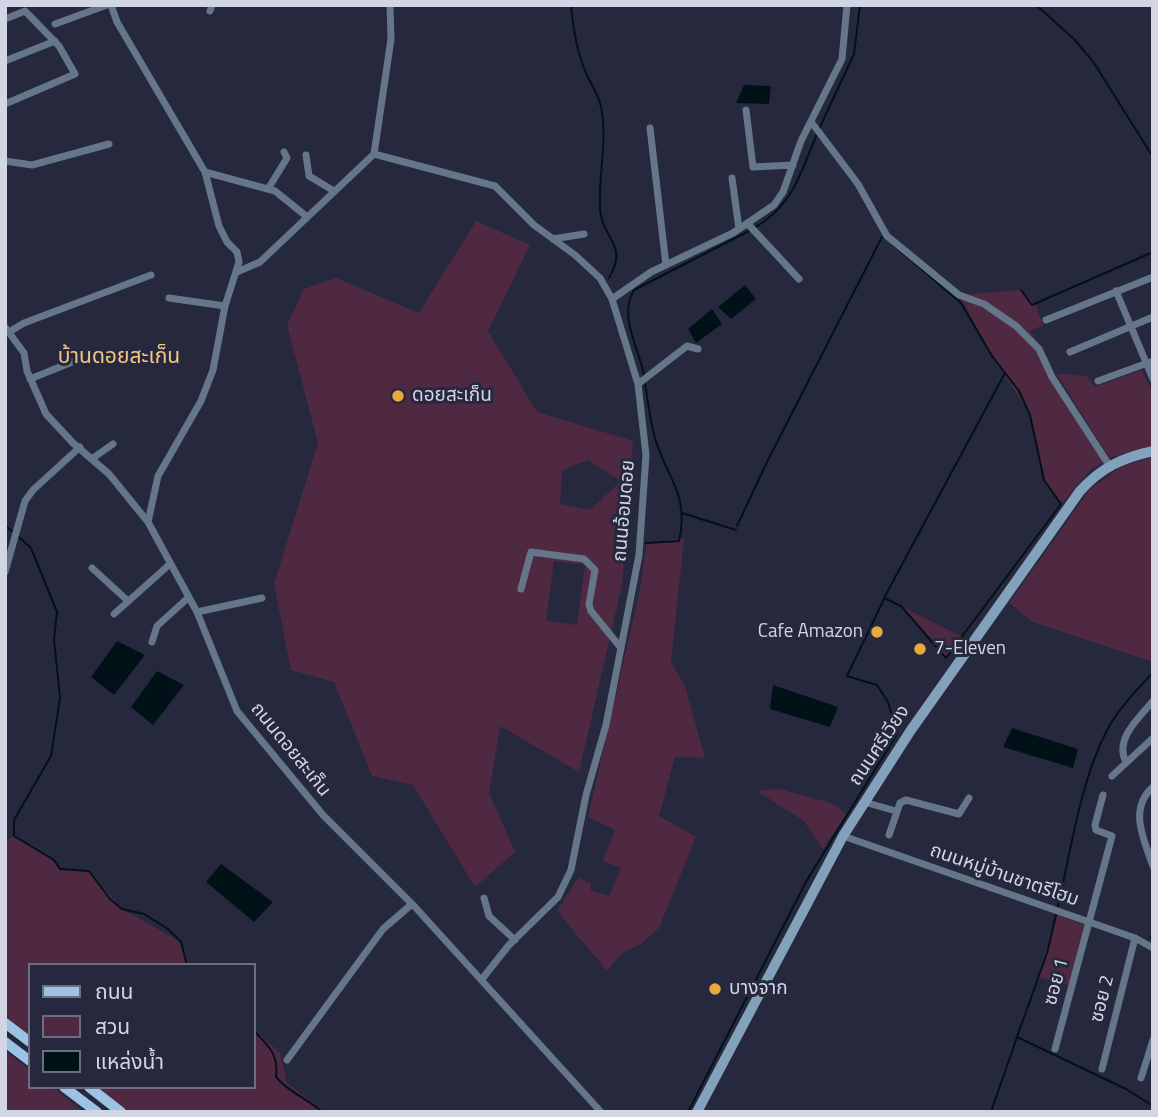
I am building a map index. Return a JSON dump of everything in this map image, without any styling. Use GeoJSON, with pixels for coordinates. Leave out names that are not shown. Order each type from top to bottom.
{"type":"FeatureCollection","features":[{"type":"Feature","properties":{"kind":"main road","name":"ถนนศรีเวียง"},"geometry":{"type":"LineString","coordinates":[[697,1112],[843,836],[911,730],[1080,491],[1109,465],[1122,458],[1153,451]]}},
{"type":"Feature","properties":{"kind":"main road"},"geometry":{"type":"LineString","coordinates":[[5,1023],[28,1040]]}},
{"type":"Feature","properties":{"kind":"main road"},"geometry":{"type":"LineString","coordinates":[[5,1042],[28,1059]]}},
{"type":"Feature","properties":{"kind":"main road"},"geometry":{"type":"LineString","coordinates":[[67,1089],[97,1112]]}},
{"type":"Feature","properties":{"kind":"main road"},"geometry":{"type":"LineString","coordinates":[[92,1089],[121,1112]]}},
{"type":"Feature","properties":{"kind":"street"},"geometry":{"type":"LineString","coordinates":[[55,24],[109,5],[205,172],[219,226],[227,242],[237,252],[239,262],[225,306],[213,370],[201,401],[158,476],[148,522]]}},
{"type":"Feature","properties":{"kind":"street"},"geometry":{"type":"LineString","coordinates":[[237,272],[260,262],[374,154],[391,39],[390,5]]}},
{"type":"Feature","properties":{"kind":"street"},"geometry":{"type":"LineString","coordinates":[[612,299],[666,264],[739,229],[774,205],[783,192],[801,141],[813,123],[842,59],[847,5]]}},
{"type":"Feature","properties":{"kind":"street"},"geometry":{"type":"LineString","coordinates":[[5,19],[25,11],[55,41],[75,74],[5,104]]}},
{"type":"Feature","properties":{"kind":"street"},"geometry":{"type":"LineString","coordinates":[[5,61],[55,41]]}},
{"type":"Feature","properties":{"kind":"street"},"geometry":{"type":"LineString","coordinates":[[746,110],[753,167],[793,165]]}},
{"type":"Feature","properties":{"kind":"street"},"geometry":{"type":"LineString","coordinates":[[813,123],[858,184],[887,236],[959,295],[984,304],[1016,326],[1040,349],[1052,377],[1109,465]]}},
{"type":"Feature","properties":{"kind":"street"},"geometry":{"type":"LineString","coordinates":[[650,128],[666,264]]}},
{"type":"Feature","properties":{"kind":"street"},"geometry":{"type":"LineString","coordinates":[[5,160],[32,165],[109,144]]}},
{"type":"Feature","properties":{"kind":"street"},"geometry":{"type":"LineString","coordinates":[[268,189],[286,158],[284,152]]}},
{"type":"Feature","properties":{"kind":"street","name":"ถนนอ้อมดอย"},"geometry":{"type":"LineString","coordinates":[[374,154],[483,180],[495,186],[600,278],[612,299],[638,384],[646,456],[639,555],[606,725],[586,795],[571,870],[558,897],[515,940],[482,979]]}},
{"type":"Feature","properties":{"kind":"street"},"geometry":{"type":"LineString","coordinates":[[306,155],[309,176],[334,191]]}},
{"type":"Feature","properties":{"kind":"street"},"geometry":{"type":"LineString","coordinates":[[205,172],[283,195],[306,216]]}},
{"type":"Feature","properties":{"kind":"street"},"geometry":{"type":"LineString","coordinates":[[732,178],[739,229]]}},
{"type":"Feature","properties":{"kind":"street"},"geometry":{"type":"LineString","coordinates":[[747,223],[799,279]]}},
{"type":"Feature","properties":{"kind":"street"},"geometry":{"type":"LineString","coordinates":[[553,239],[584,234]]}},
{"type":"Feature","properties":{"kind":"street"},"geometry":{"type":"LineString","coordinates":[[7,329],[151,275]]}},
{"type":"Feature","properties":{"kind":"street"},"geometry":{"type":"LineString","coordinates":[[1045,320],[1153,276]]}},
{"type":"Feature","properties":{"kind":"street"},"geometry":{"type":"LineString","coordinates":[[1116,291],[1149,362],[1153,379]]}},
{"type":"Feature","properties":{"kind":"street"},"geometry":{"type":"LineString","coordinates":[[169,298],[225,306]]}},
{"type":"Feature","properties":{"kind":"street"},"geometry":{"type":"LineString","coordinates":[[1070,352],[1153,317]]}},
{"type":"Feature","properties":{"kind":"street","name":"ถนนดอยสะเก็น"},"geometry":{"type":"LineString","coordinates":[[7,329],[24,353],[30,379],[46,414],[93,458],[148,522],[197,611],[237,711],[323,815],[412,904],[601,1112]]}},
{"type":"Feature","properties":{"kind":"street"},"geometry":{"type":"LineString","coordinates":[[638,384],[687,345],[698,349]]}},
{"type":"Feature","properties":{"kind":"street"},"geometry":{"type":"LineString","coordinates":[[30,379],[82,358]]}},
{"type":"Feature","properties":{"kind":"street"},"geometry":{"type":"LineString","coordinates":[[1098,381],[1149,362]]}},
{"type":"Feature","properties":{"kind":"street"},"geometry":{"type":"LineString","coordinates":[[93,458],[113,444]]}},
{"type":"Feature","properties":{"kind":"street"},"geometry":{"type":"LineString","coordinates":[[5,572],[25,501],[33,490],[80,447]]}},
{"type":"Feature","properties":{"kind":"street"},"geometry":{"type":"LineString","coordinates":[[521,589],[531,552],[584,559],[591,563],[595,570],[589,604],[591,611],[621,648]]}},
{"type":"Feature","properties":{"kind":"street"},"geometry":{"type":"LineString","coordinates":[[114,614],[170,564]]}},
{"type":"Feature","properties":{"kind":"street"},"geometry":{"type":"LineString","coordinates":[[92,568],[128,601]]}},
{"type":"Feature","properties":{"kind":"street"},"geometry":{"type":"LineString","coordinates":[[152,642],[157,626],[189,597]]}},
{"type":"Feature","properties":{"kind":"street"},"geometry":{"type":"LineString","coordinates":[[197,611],[261,598]]}},
{"type":"Feature","properties":{"kind":"street"},"geometry":{"type":"LineString","coordinates":[[1126,762],[1121,754],[1123,743],[1131,727],[1153,701]]}},
{"type":"Feature","properties":{"kind":"street"},"geometry":{"type":"LineString","coordinates":[[1112,776],[1153,738]]}},
{"type":"Feature","properties":{"kind":"street"},"geometry":{"type":"LineString","coordinates":[[1153,786],[1140,805],[1139,821],[1153,866]]}},
{"type":"Feature","properties":{"kind":"street","name":"ซอย 1"},"geometry":{"type":"LineString","coordinates":[[1055,1049],[1112,836],[1096,830],[1094,825],[1103,795]]}},
{"type":"Feature","properties":{"kind":"street"},"geometry":{"type":"LineString","coordinates":[[889,835],[896,811],[906,800],[959,814],[969,798]]}},
{"type":"Feature","properties":{"kind":"street"},"geometry":{"type":"LineString","coordinates":[[864,802],[896,811]]}},
{"type":"Feature","properties":{"kind":"street","name":"ถนนหมู่บ้านชาตรีโฮม"},"geometry":{"type":"LineString","coordinates":[[843,836],[1135,938],[1153,948]]}},
{"type":"Feature","properties":{"kind":"street"},"geometry":{"type":"LineString","coordinates":[[484,898],[489,916],[515,940]]}},
{"type":"Feature","properties":{"kind":"street"},"geometry":{"type":"LineString","coordinates":[[287,1060],[383,929],[412,904]]}},
{"type":"Feature","properties":{"kind":"street","name":"ซอย 2"},"geometry":{"type":"LineString","coordinates":[[1102,1069],[1135,938]]}},
{"type":"Feature","properties":{"kind":"street"},"geometry":{"type":"LineString","coordinates":[[1141,1078],[1153,1040]]}},
{"type":"Feature","properties":{"kind":"green space"},"geometry":{"type":"Polygon","coordinates":[[[476,221],[530,245],[488,331],[537,412],[633,441],[622,585],[579,772],[500,726],[489,793],[515,852],[475,887],[413,785],[372,776],[334,682],[291,670],[274,584],[318,443],[287,325],[304,289],[336,278],[419,313],[476,221]],[[588,460],[562,470],[560,504],[590,510],[621,481],[588,460]],[[554,561],[546,621],[577,625],[585,565],[554,561]]]}},
{"type":"Feature","properties":{"kind":"green space"},"geometry":{"type":"Polygon","coordinates":[[[1021,290],[1036,306],[1043,325],[1030,331],[1050,362],[1045,369],[1104,462],[1090,470],[1061,504],[1044,480],[1030,414],[992,356],[959,295],[1021,290]]]}},
{"type":"Feature","properties":{"kind":"green space"},"geometry":{"type":"Polygon","coordinates":[[[1142,370],[1153,394],[1153,445],[1109,458],[1057,374],[1087,376],[1095,387],[1142,370]]]}},
{"type":"Feature","properties":{"kind":"green space"},"geometry":{"type":"Polygon","coordinates":[[[1153,457],[1153,662],[1033,622],[1009,603],[1090,489],[1123,466],[1153,457]]]}},
{"type":"Feature","properties":{"kind":"green space"},"geometry":{"type":"Polygon","coordinates":[[[684,538],[671,662],[685,686],[705,758],[675,757],[659,816],[696,837],[659,928],[641,944],[621,954],[607,971],[557,911],[578,878],[591,883],[591,891],[609,896],[621,868],[603,861],[615,830],[588,817],[639,594],[647,543],[684,538]]]}},
{"type":"Feature","properties":{"kind":"green space"},"geometry":{"type":"Polygon","coordinates":[[[901,606],[963,637],[946,658],[901,606]]]}},
{"type":"Feature","properties":{"kind":"green space"},"geometry":{"type":"Polygon","coordinates":[[[779,789],[831,803],[846,814],[823,849],[804,821],[757,791],[779,789]]]}},
{"type":"Feature","properties":{"kind":"green space"},"geometry":{"type":"Polygon","coordinates":[[[14,836],[49,857],[60,869],[89,871],[122,909],[181,942],[189,963],[28,963],[28,1039],[5,1022],[5,842],[14,836]]]}},
{"type":"Feature","properties":{"kind":"green space"},"geometry":{"type":"Polygon","coordinates":[[[1056,914],[1085,925],[1069,985],[1038,977],[1056,914]]]}},
{"type":"Feature","properties":{"kind":"green space"},"geometry":{"type":"Polygon","coordinates":[[[256,1031],[280,1053],[287,1083],[325,1112],[128,1112],[97,1089],[256,1089],[256,1031]]]}},
{"type":"Feature","properties":{"kind":"green space"},"geometry":{"type":"Polygon","coordinates":[[[5,1051],[28,1068],[28,1089],[55,1089],[84,1112],[5,1112],[5,1051]]]}},
{"type":"Feature","properties":{"kind":"water"},"geometry":{"type":"Polygon","coordinates":[[[744,85],[771,86],[769,104],[736,103],[744,85]]]}},
{"type":"Feature","properties":{"kind":"water"},"geometry":{"type":"Polygon","coordinates":[[[745,285],[756,299],[731,319],[718,307],[745,285]]]}},
{"type":"Feature","properties":{"kind":"water"},"geometry":{"type":"Polygon","coordinates":[[[712,309],[722,324],[696,343],[688,329],[712,309]]]}},
{"type":"Feature","properties":{"kind":"water"},"geometry":{"type":"Polygon","coordinates":[[[117,641],[145,655],[114,695],[91,677],[117,641]]]}},
{"type":"Feature","properties":{"kind":"water"},"geometry":{"type":"Polygon","coordinates":[[[157,671],[184,685],[153,725],[131,707],[157,671]]]}},
{"type":"Feature","properties":{"kind":"water"},"geometry":{"type":"Polygon","coordinates":[[[773,685],[838,707],[830,727],[770,709],[773,685]]]}},
{"type":"Feature","properties":{"kind":"water"},"geometry":{"type":"Polygon","coordinates":[[[1012,728],[1078,749],[1073,768],[1003,747],[1012,728]]]}},
{"type":"Feature","properties":{"kind":"water"},"geometry":{"type":"Polygon","coordinates":[[[221,864],[273,902],[254,922],[206,882],[221,864]]]}},
{"type":"Feature","properties":{"kind":"waterway"},"geometry":{"type":"LineString","coordinates":[[571,5],[580,57],[599,98],[603,120],[600,209],[616,257],[609,278]]}},
{"type":"Feature","properties":{"kind":"waterway"},"geometry":{"type":"LineString","coordinates":[[819,129],[854,54],[860,5]]}},
{"type":"Feature","properties":{"kind":"waterway"},"geometry":{"type":"LineString","coordinates":[[1036,5],[1074,39],[1094,63],[1153,157]]}},
{"type":"Feature","properties":{"kind":"waterway"},"geometry":{"type":"LineString","coordinates":[[754,228],[787,198],[817,134]]}},
{"type":"Feature","properties":{"kind":"waterway"},"geometry":{"type":"LineString","coordinates":[[1153,198],[1153,209]]}},
{"type":"Feature","properties":{"kind":"waterway"},"geometry":{"type":"LineString","coordinates":[[644,375],[629,321],[628,310],[634,290],[749,231]]}},
{"type":"Feature","properties":{"kind":"waterway"},"geometry":{"type":"LineString","coordinates":[[737,526],[882,237]]}},
{"type":"Feature","properties":{"kind":"waterway"},"geometry":{"type":"LineString","coordinates":[[892,244],[961,303],[992,356],[1019,391],[1030,415],[1044,480],[1061,504],[946,658],[901,606],[884,598],[1005,373]]}},
{"type":"Feature","properties":{"kind":"waterway"},"geometry":{"type":"LineString","coordinates":[[1021,290],[1032,305],[1153,252]]}},
{"type":"Feature","properties":{"kind":"waterway"},"geometry":{"type":"LineString","coordinates":[[645,384],[655,438],[679,498],[682,524],[679,541],[646,543]]}},
{"type":"Feature","properties":{"kind":"waterway"},"geometry":{"type":"LineString","coordinates":[[682,513],[736,530]]}},
{"type":"Feature","properties":{"kind":"waterway"},"geometry":{"type":"LineString","coordinates":[[5,526],[12,531]]}},
{"type":"Feature","properties":{"kind":"waterway"},"geometry":{"type":"LineString","coordinates":[[19,537],[31,548],[57,612],[54,639],[60,698],[51,756],[14,820],[14,836],[54,860],[60,869],[89,871],[110,899],[122,909],[144,914],[168,929],[181,942],[186,963]]}},
{"type":"Feature","properties":{"kind":"waterway"},"geometry":{"type":"LineString","coordinates":[[688,1112],[807,880],[897,734],[888,702],[877,685],[847,676],[884,599]]}},
{"type":"Feature","properties":{"kind":"waterway"},"geometry":{"type":"LineString","coordinates":[[1057,910],[1082,797],[1097,753],[1116,716],[1153,673]]}},
{"type":"Feature","properties":{"kind":"waterway"},"geometry":{"type":"LineString","coordinates":[[1017,1037],[1047,953],[1056,915]]}},
{"type":"Feature","properties":{"kind":"waterway"},"geometry":{"type":"LineString","coordinates":[[256,1033],[274,1057],[276,1077],[322,1112]]}},
{"type":"Feature","properties":{"kind":"waterway"},"geometry":{"type":"LineString","coordinates":[[991,1112],[1017,1037],[1126,1089],[1153,1106]]}},
{"type":"Feature","properties":{"kind":"place","name":"ดอยสะเก็น"},"geometry":{"type":"Point","coordinates":[398,396]}},
{"type":"Feature","properties":{"kind":"place","name":"Cafe Amazon"},"geometry":{"type":"Point","coordinates":[877,632]}},
{"type":"Feature","properties":{"kind":"place","name":"7-Eleven"},"geometry":{"type":"Point","coordinates":[920,649]}},
{"type":"Feature","properties":{"kind":"place","name":"บางจาก"},"geometry":{"type":"Point","coordinates":[715,989]}},
{"type":"Feature","properties":{"kind":"district","name":"บ้านดอยสะเก็น"},"geometry":{"type":"Point","coordinates":[119,358]}}]}
